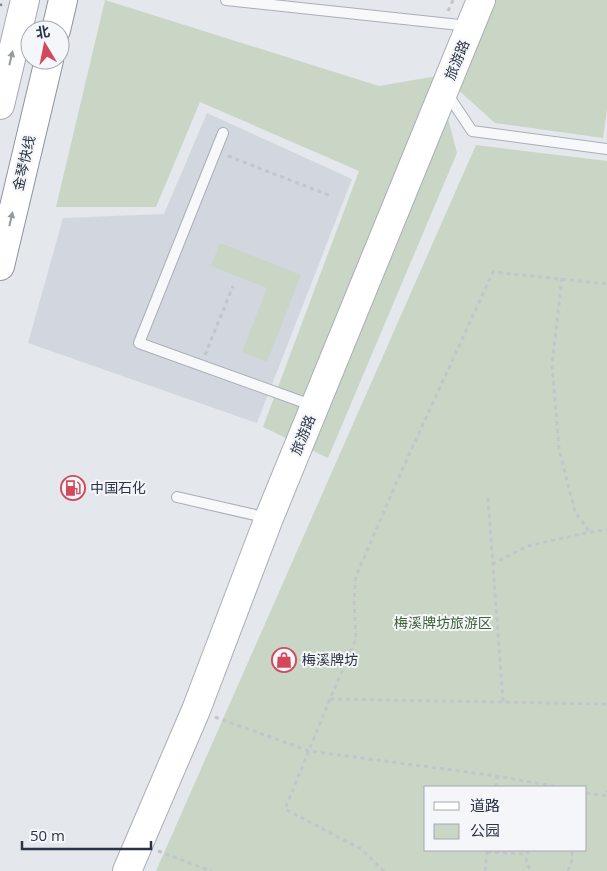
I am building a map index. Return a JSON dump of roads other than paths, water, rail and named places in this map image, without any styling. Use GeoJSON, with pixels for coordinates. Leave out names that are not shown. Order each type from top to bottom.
{"type":"FeatureCollection","features":[{"type":"Feature","properties":{"kind":"main road"},"geometry":{"type":"LineString","coordinates":[[0,105],[25,0]]}},
{"type":"Feature","properties":{"kind":"main road"},"geometry":{"type":"LineString","coordinates":[[58,20],[63,0]]}},
{"type":"Feature","properties":{"kind":"main road","name":"旅游路"},"geometry":{"type":"LineString","coordinates":[[127,871],[196,710],[269,518],[481,0]]}},
{"type":"Feature","properties":{"kind":"main road","name":"金琴快线"},"geometry":{"type":"LineString","coordinates":[[0,266],[46,70]]}},
{"type":"Feature","properties":{"kind":"lane"},"geometry":{"type":"LineString","coordinates":[[226,0],[471,26]]}},
{"type":"Feature","properties":{"kind":"lane"},"geometry":{"type":"LineString","coordinates":[[445,90],[472,130],[607,149]]}},
{"type":"Feature","properties":{"kind":"lane"},"geometry":{"type":"LineString","coordinates":[[223,133],[139,343],[315,406]]}},
{"type":"Feature","properties":{"kind":"lane"},"geometry":{"type":"LineString","coordinates":[[176,497],[269,518]]}},
{"type":"Feature","properties":{"kind":"railway"},"geometry":{"type":"LineString","coordinates":[[0,6],[1,0]]}},
{"type":"Feature","properties":{"kind":"place","name":"中国石化"},"geometry":{"type":"Point","coordinates":[73,488]}},
{"type":"Feature","properties":{"kind":"place","name":"梅溪牌坊"},"geometry":{"type":"Point","coordinates":[284,660]}},
{"type":"Feature","properties":{"kind":"park label","name":"梅溪牌坊旅游区"},"geometry":{"type":"Point","coordinates":[443,623]}}]}
